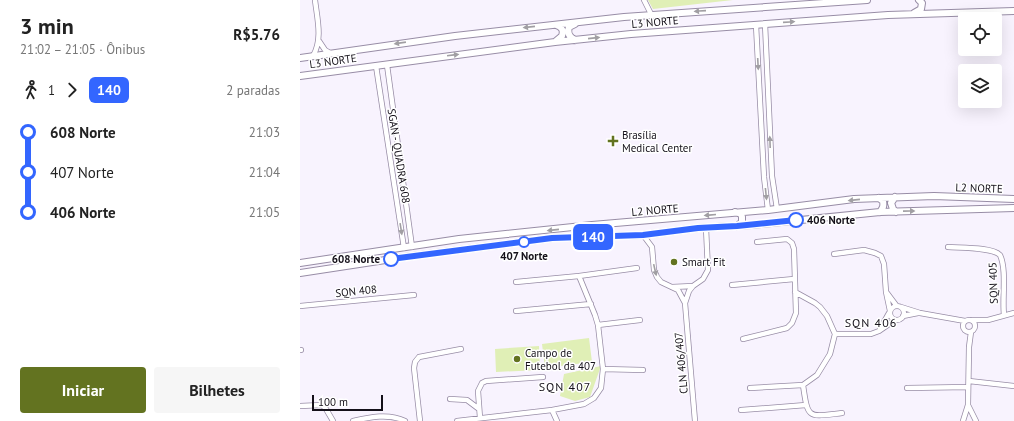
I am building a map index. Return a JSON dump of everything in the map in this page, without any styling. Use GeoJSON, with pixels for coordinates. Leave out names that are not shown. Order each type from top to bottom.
{"type":"FeatureCollection","features":[{"type":"Feature","properties":{"kind":"main road","name":"L3 NORTE"},"geometry":{"type":"LineString","coordinates":[[300,58],[554,24],[651,14],[866,0]]}},
{"type":"Feature","properties":{"kind":"main road"},"geometry":{"type":"LineString","coordinates":[[913,14],[921,9],[922,3],[919,0]]}},
{"type":"Feature","properties":{"kind":"main road","name":"L3 NORTE"},"geometry":{"type":"LineString","coordinates":[[300,76],[575,40],[765,24],[913,14],[1014,11]]}},
{"type":"Feature","properties":{"kind":"main road"},"geometry":{"type":"LineString","coordinates":[[575,40],[569,36],[569,27],[584,22]]}},
{"type":"Feature","properties":{"kind":"main road"},"geometry":{"type":"LineString","coordinates":[[554,24],[561,27],[563,31],[562,36],[555,42]]}},
{"type":"Feature","properties":{"kind":"main road","name":"L2 NORTE"},"geometry":{"type":"LineString","coordinates":[[300,263],[459,239],[768,210],[854,199],[934,196],[1014,199]]}},
{"type":"Feature","properties":{"kind":"main road"},"geometry":{"type":"LineString","coordinates":[[895,197],[891,204],[896,212]]}},
{"type":"Feature","properties":{"kind":"main road"},"geometry":{"type":"LineString","coordinates":[[878,198],[883,201],[884,205],[880,212]]}},
{"type":"Feature","properties":{"kind":"main road","name":"L2 NORTE"},"geometry":{"type":"LineString","coordinates":[[300,273],[405,257],[552,238],[643,235],[880,212],[1014,208]]}},
{"type":"Feature","properties":{"kind":"main road"},"geometry":{"type":"LineString","coordinates":[[735,212],[741,214],[742,218],[742,222],[737,226]]}},
{"type":"Feature","properties":{"kind":"main road"},"geometry":{"type":"LineString","coordinates":[[622,223],[620,232],[624,236]]}},
{"type":"Feature","properties":{"kind":"street"},"geometry":{"type":"LineString","coordinates":[[313,56],[319,41],[315,0]]}},
{"type":"Feature","properties":{"kind":"street"},"geometry":{"type":"LineString","coordinates":[[644,0],[651,14]]}},
{"type":"Feature","properties":{"kind":"street"},"geometry":{"type":"LineString","coordinates":[[765,24],[772,176],[777,209]]}},
{"type":"Feature","properties":{"kind":"street"},"geometry":{"type":"LineString","coordinates":[[756,25],[764,177],[768,210]]}},
{"type":"Feature","properties":{"kind":"street"},"geometry":{"type":"LineString","coordinates":[[319,41],[325,50],[330,53]]}},
{"type":"Feature","properties":{"kind":"street"},"geometry":{"type":"LineString","coordinates":[[387,65],[412,247]]}},
{"type":"Feature","properties":{"kind":"street","name":"SGAN - QUADRA 608"},"geometry":{"type":"LineString","coordinates":[[376,66],[404,248]]}},
{"type":"Feature","properties":{"kind":"street"},"geometry":{"type":"LineString","coordinates":[[685,303],[693,286],[703,279],[708,270],[706,228]]}},
{"type":"Feature","properties":{"kind":"street"},"geometry":{"type":"LineString","coordinates":[[643,235],[652,247],[654,270],[657,278],[681,294],[685,303]]}},
{"type":"Feature","properties":{"kind":"street"},"geometry":{"type":"LineString","coordinates":[[743,339],[787,328],[790,326],[796,313],[794,248],[791,241],[781,239],[757,242]]}},
{"type":"Feature","properties":{"kind":"street","name":"SQN 405"},"geometry":{"type":"LineString","coordinates":[[948,247],[986,250],[996,252],[1000,255],[1003,266],[1004,316]]}},
{"type":"Feature","properties":{"kind":"street"},"geometry":{"type":"LineString","coordinates":[[834,254],[864,250],[879,255],[882,258],[890,312],[892,319],[895,320]]}},
{"type":"Feature","properties":{"kind":"street"},"geometry":{"type":"LineString","coordinates":[[516,282],[579,276],[637,268]]}},
{"type":"Feature","properties":{"kind":"street"},"geometry":{"type":"LineString","coordinates":[[458,421],[552,410],[584,404],[592,400],[601,388],[603,369],[596,315],[579,276]]}},
{"type":"Feature","properties":{"kind":"street"},"geometry":{"type":"LineString","coordinates":[[732,285],[794,280]]}},
{"type":"Feature","properties":{"kind":"street"},"geometry":{"type":"LineString","coordinates":[[672,287],[693,286]]}},
{"type":"Feature","properties":{"kind":"street"},"geometry":{"type":"LineString","coordinates":[[750,388],[803,385],[817,375],[824,366],[830,354],[835,334],[830,321],[820,307],[795,292]]}},
{"type":"Feature","properties":{"kind":"street"},"geometry":{"type":"LineString","coordinates":[[886,292],[896,305],[920,313],[950,318],[964,323],[971,331]]}},
{"type":"Feature","properties":{"kind":"street","name":"SQN 408"},"geometry":{"type":"LineString","coordinates":[[300,306],[414,295]]}},
{"type":"Feature","properties":{"kind":"street","name":"CLN 406/407"},"geometry":{"type":"LineString","coordinates":[[685,303],[695,421]]}},
{"type":"Feature","properties":{"kind":"street"},"geometry":{"type":"LineString","coordinates":[[516,311],[591,304]]}},
{"type":"Feature","properties":{"kind":"street"},"geometry":{"type":"LineString","coordinates":[[879,331],[891,308],[896,305]]}},
{"type":"Feature","properties":{"kind":"street"},"geometry":{"type":"LineString","coordinates":[[901,307],[904,316]]}},
{"type":"Feature","properties":{"kind":"street"},"geometry":{"type":"LineString","coordinates":[[835,334],[871,334],[904,316],[920,313]]}},
{"type":"Feature","properties":{"kind":"street","name":"SQN 405"},"geometry":{"type":"LineString","coordinates":[[964,323],[972,320],[988,320],[1014,313]]}},
{"type":"Feature","properties":{"kind":"street"},"geometry":{"type":"LineString","coordinates":[[598,325],[640,320]]}},
{"type":"Feature","properties":{"kind":"street"},"geometry":{"type":"LineString","coordinates":[[963,421],[968,405],[969,346],[974,322],[972,320]]}},
{"type":"Feature","properties":{"kind":"street","name":"SQN 405"},"geometry":{"type":"LineString","coordinates":[[971,331],[988,320]]}},
{"type":"Feature","properties":{"kind":"street"},"geometry":{"type":"LineString","coordinates":[[420,421],[414,368],[416,359],[419,357],[461,349]]}},
{"type":"Feature","properties":{"kind":"street"},"geometry":{"type":"LineString","coordinates":[[603,369],[643,370]]}},
{"type":"Feature","properties":{"kind":"street"},"geometry":{"type":"LineString","coordinates":[[480,418],[478,389],[483,382],[543,377]]}},
{"type":"Feature","properties":{"kind":"street"},"geometry":{"type":"LineString","coordinates":[[968,381],[1014,386]]}},
{"type":"Feature","properties":{"kind":"street"},"geometry":{"type":"LineString","coordinates":[[803,385],[806,405],[810,413],[815,415],[842,413]]}},
{"type":"Feature","properties":{"kind":"street"},"geometry":{"type":"LineString","coordinates":[[908,388],[968,387]]}},
{"type":"Feature","properties":{"kind":"street"},"geometry":{"type":"LineString","coordinates":[[450,399],[467,400],[479,410]]}},
{"type":"Feature","properties":{"kind":"street"},"geometry":{"type":"LineString","coordinates":[[300,406],[322,405],[333,421]]}},
{"type":"Feature","properties":{"kind":"street"},"geometry":{"type":"LineString","coordinates":[[741,410],[806,405]]}},
{"type":"Feature","properties":{"kind":"street"},"geometry":{"type":"LineString","coordinates":[[968,405],[976,421]]}},
{"type":"Feature","properties":{"kind":"street"},"geometry":{"type":"LineString","coordinates":[[552,410],[557,421]]}},
{"type":"Feature","properties":{"kind":"street"},"geometry":{"type":"LineString","coordinates":[[353,421],[392,416],[405,421]]}},
{"type":"Feature","properties":{"kind":"green space"},"geometry":{"type":"Polygon","coordinates":[[[648,0],[733,0],[653,9],[648,0]]]}},
{"type":"Feature","properties":{"kind":"green space"},"geometry":{"type":"Polygon","coordinates":[[[589,338],[592,362],[545,368],[542,344],[589,338]]]}},
{"type":"Feature","properties":{"kind":"green space","name":"Campo de Futebol da 407"},"geometry":{"type":"Polygon","coordinates":[[[539,346],[540,370],[496,372],[495,349],[539,346]]]}},
{"type":"Feature","properties":{"kind":"green space"},"geometry":{"type":"Polygon","coordinates":[[[601,366],[590,397],[575,401],[560,396],[564,374],[601,366]]]}},
{"type":"Feature","properties":{"kind":"bus line","name":"140"},"geometry":{"type":"LineString","coordinates":[[391,259],[552,238],[643,235],[698,228],[796,220]]}},
{"type":"Feature","properties":{"kind":"place","name":"Brasília Medical Center"},"geometry":{"type":"Point","coordinates":[613,141]}},
{"type":"Feature","properties":{"kind":"place","name":"406 Norte"},"geometry":{"type":"Point","coordinates":[796,220]}},
{"type":"Feature","properties":{"kind":"place","name":"407 Norte"},"geometry":{"type":"Point","coordinates":[524,242]}},
{"type":"Feature","properties":{"kind":"place","name":"608 Norte"},"geometry":{"type":"Point","coordinates":[391,259]}},
{"type":"Feature","properties":{"kind":"place","name":"Smart Fit"},"geometry":{"type":"Point","coordinates":[674,262]}},
{"type":"Feature","properties":{"kind":"place","name":"Campo de Futebol da 407"},"geometry":{"type":"Point","coordinates":[517,359]}},
{"type":"Feature","properties":{"kind":"district","name":"SQN 406"},"geometry":{"type":"Point","coordinates":[871,322]}},
{"type":"Feature","properties":{"kind":"district","name":"SQN 407"},"geometry":{"type":"Point","coordinates":[565,386]}}]}
